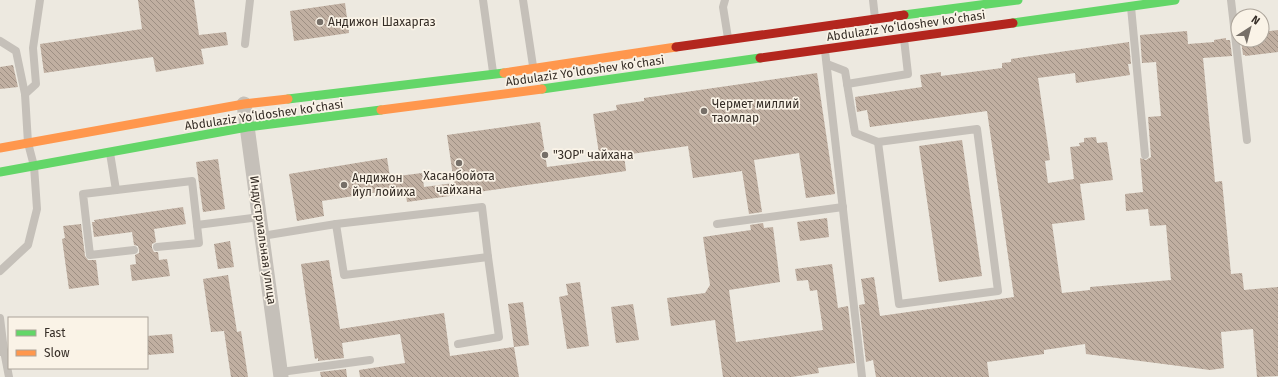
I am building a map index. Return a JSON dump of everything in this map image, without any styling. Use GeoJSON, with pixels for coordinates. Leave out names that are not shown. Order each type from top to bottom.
{"type":"FeatureCollection","features":[{"type":"Feature","properties":{"kind":"main road","name":"Abdulaziz Yoʻldoshev koʻchasi"},"geometry":{"type":"LineString","coordinates":[[0,148],[244,104],[495,84],[534,79],[728,39],[1018,0]]}},
{"type":"Feature","properties":{"kind":"main road","name":"Abdulaziz Yoʻldoshev koʻchasi"},"geometry":{"type":"LineString","coordinates":[[0,172],[495,84],[825,50],[1175,0]]}},
{"type":"Feature","properties":{"kind":"street","name":"Индустриальная улица"},"geometry":{"type":"LineString","coordinates":[[244,104],[281,375]]}},
{"type":"Feature","properties":{"kind":"lane"},"geometry":{"type":"LineString","coordinates":[[25,94],[36,84],[33,48],[40,0]]}},
{"type":"Feature","properties":{"kind":"lane"},"geometry":{"type":"LineString","coordinates":[[245,44],[250,0]]}},
{"type":"Feature","properties":{"kind":"lane"},"geometry":{"type":"LineString","coordinates":[[483,0],[495,84]]}},
{"type":"Feature","properties":{"kind":"lane"},"geometry":{"type":"LineString","coordinates":[[523,0],[534,79]]}},
{"type":"Feature","properties":{"kind":"lane"},"geometry":{"type":"LineString","coordinates":[[725,0],[723,7],[728,39]]}},
{"type":"Feature","properties":{"kind":"lane"},"geometry":{"type":"LineString","coordinates":[[873,0],[875,19]]}},
{"type":"Feature","properties":{"kind":"lane"},"geometry":{"type":"LineString","coordinates":[[1231,0],[1247,140]]}},
{"type":"Feature","properties":{"kind":"lane"},"geometry":{"type":"LineString","coordinates":[[1131,7],[1145,155]]}},
{"type":"Feature","properties":{"kind":"lane"},"geometry":{"type":"LineString","coordinates":[[847,84],[908,74],[904,39]]}},
{"type":"Feature","properties":{"kind":"lane"},"geometry":{"type":"LineString","coordinates":[[0,41],[16,51],[25,94],[28,143],[34,166],[37,210],[28,245],[0,271]]}},
{"type":"Feature","properties":{"kind":"lane"},"geometry":{"type":"LineString","coordinates":[[825,50],[862,377]]}},
{"type":"Feature","properties":{"kind":"lane"},"geometry":{"type":"LineString","coordinates":[[827,64],[845,71],[856,133],[878,142],[977,129],[998,291],[899,304],[878,142]]}},
{"type":"Feature","properties":{"kind":"lane"},"geometry":{"type":"LineString","coordinates":[[110,152],[116,190]]}},
{"type":"Feature","properties":{"kind":"lane"},"geometry":{"type":"LineString","coordinates":[[134,250],[90,255],[83,194],[192,181],[199,243],[157,247]]}},
{"type":"Feature","properties":{"kind":"lane"},"geometry":{"type":"LineString","coordinates":[[717,224],[843,207]]}},
{"type":"Feature","properties":{"kind":"lane"},"geometry":{"type":"LineString","coordinates":[[262,236],[336,224],[482,208],[499,338],[458,344]]}},
{"type":"Feature","properties":{"kind":"lane"},"geometry":{"type":"LineString","coordinates":[[197,225],[260,217]]}},
{"type":"Feature","properties":{"kind":"lane"},"geometry":{"type":"LineString","coordinates":[[336,224],[344,275],[488,257]]}},
{"type":"Feature","properties":{"kind":"lane"},"geometry":{"type":"LineString","coordinates":[[0,318],[2,351],[9,377]]}},
{"type":"Feature","properties":{"kind":"lane"},"geometry":{"type":"LineString","coordinates":[[281,375],[370,360]]}},
{"type":"Feature","properties":{"kind":"building"},"geometry":{"type":"Polygon","coordinates":[[[138,0],[194,0],[199,35],[226,32],[228,45],[201,49],[204,64],[156,72],[153,57],[44,73],[40,44],[142,29],[138,0]]]}},
{"type":"Feature","properties":{"kind":"building"},"geometry":{"type":"Polygon","coordinates":[[[345,3],[349,33],[294,41],[290,11],[345,3]]]}},
{"type":"Feature","properties":{"kind":"building"},"geometry":{"type":"Polygon","coordinates":[[[1278,30],[1278,52],[1243,55],[1242,48],[1270,48],[1270,31],[1278,30]]]}},
{"type":"Feature","properties":{"kind":"building"},"geometry":{"type":"Polygon","coordinates":[[[1187,31],[1188,44],[1214,42],[1214,40],[1226,38],[1226,40],[1230,40],[1232,56],[1203,58],[1215,182],[1222,181],[1231,274],[1242,273],[1244,290],[1278,287],[1278,376],[1257,377],[1253,329],[1221,332],[1224,368],[1210,370],[1086,354],[1085,344],[1044,350],[1044,354],[987,362],[989,377],[876,377],[873,360],[866,362],[859,305],[865,304],[861,279],[874,277],[880,316],[1014,297],[987,111],[870,127],[867,110],[857,112],[855,97],[922,87],[920,75],[941,72],[941,76],[1002,68],[1002,63],[1011,62],[1011,59],[1129,42],[1131,64],[1128,64],[1130,75],[1076,83],[1075,73],[1038,78],[1050,160],[1045,161],[1048,183],[1074,179],[1070,147],[1080,146],[1079,143],[1084,142],[1084,138],[1096,137],[1097,143],[1107,142],[1113,180],[1080,184],[1085,220],[1052,224],[1062,293],[1090,290],[1090,287],[1171,280],[1166,225],[1150,226],[1148,209],[1126,211],[1125,194],[1143,192],[1140,158],[1146,160],[1151,157],[1148,117],[1161,116],[1156,62],[1142,63],[1140,35],[1187,31]]]}},
{"type":"Feature","properties":{"kind":"building"},"geometry":{"type":"Polygon","coordinates":[[[13,65],[18,87],[0,89],[0,67],[13,65]]]}},
{"type":"Feature","properties":{"kind":"building"},"geometry":{"type":"Polygon","coordinates":[[[817,73],[835,194],[806,198],[799,153],[754,160],[762,212],[749,214],[742,171],[693,178],[688,146],[624,155],[626,171],[407,202],[405,188],[322,201],[324,216],[297,221],[289,174],[387,158],[390,177],[422,173],[424,187],[454,183],[447,135],[540,122],[547,167],[600,160],[593,114],[617,110],[616,105],[644,101],[644,98],[817,73]]]}},
{"type":"Feature","properties":{"kind":"building"},"geometry":{"type":"Polygon","coordinates":[[[962,140],[982,276],[939,282],[919,146],[962,140]]]}},
{"type":"Feature","properties":{"kind":"building"},"geometry":{"type":"Polygon","coordinates":[[[218,159],[225,209],[203,212],[196,162],[218,159]]]}},
{"type":"Feature","properties":{"kind":"building"},"geometry":{"type":"Polygon","coordinates":[[[183,207],[186,224],[154,229],[156,242],[152,244],[152,248],[154,252],[158,252],[159,260],[167,259],[170,276],[132,281],[130,265],[136,264],[135,255],[139,253],[139,250],[138,246],[134,245],[132,232],[94,237],[92,222],[95,222],[94,220],[183,207]]]}},
{"type":"Feature","properties":{"kind":"building"},"geometry":{"type":"Polygon","coordinates":[[[827,218],[829,237],[800,241],[797,222],[827,218]]]}},
{"type":"Feature","properties":{"kind":"building"},"geometry":{"type":"Polygon","coordinates":[[[763,223],[764,228],[773,227],[780,282],[729,290],[736,342],[823,330],[817,290],[810,291],[808,280],[797,281],[795,269],[832,264],[838,308],[848,306],[855,363],[818,368],[819,373],[792,377],[723,377],[715,320],[671,326],[667,298],[705,293],[710,285],[703,237],[751,230],[750,225],[763,223]]]}},
{"type":"Feature","properties":{"kind":"building"},"geometry":{"type":"Polygon","coordinates":[[[81,224],[85,256],[88,260],[96,260],[99,285],[69,289],[62,239],[65,238],[63,226],[81,224]]]}},
{"type":"Feature","properties":{"kind":"building"},"geometry":{"type":"Polygon","coordinates":[[[230,241],[234,267],[218,269],[214,244],[230,241]]]}},
{"type":"Feature","properties":{"kind":"building"},"geometry":{"type":"Polygon","coordinates":[[[329,260],[340,329],[444,313],[450,356],[514,347],[519,377],[360,377],[359,370],[405,363],[400,334],[342,343],[344,358],[318,361],[318,358],[315,359],[301,264],[329,260]]]}},
{"type":"Feature","properties":{"kind":"building"},"geometry":{"type":"Polygon","coordinates":[[[228,275],[237,332],[241,331],[248,377],[231,377],[224,331],[211,332],[203,279],[228,275]]]}},
{"type":"Feature","properties":{"kind":"building"},"geometry":{"type":"Polygon","coordinates":[[[580,282],[589,346],[567,349],[559,297],[568,295],[566,284],[580,282]]]}},
{"type":"Feature","properties":{"kind":"building"},"geometry":{"type":"Polygon","coordinates":[[[523,302],[529,345],[514,347],[508,304],[523,302]]]}},
{"type":"Feature","properties":{"kind":"building"},"geometry":{"type":"Polygon","coordinates":[[[633,304],[639,340],[616,343],[611,307],[633,304]]]}},
{"type":"Feature","properties":{"kind":"building"},"geometry":{"type":"Polygon","coordinates":[[[172,334],[174,353],[148,355],[148,336],[172,334]]]}},
{"type":"Feature","properties":{"kind":"building"},"geometry":{"type":"Polygon","coordinates":[[[346,369],[347,377],[321,377],[320,372],[346,369]]]}},
{"type":"Feature","properties":{"kind":"traffic: fast"},"geometry":{"type":"LineString","coordinates":[[904,15],[1018,0]]}},
{"type":"Feature","properties":{"kind":"traffic: fast"},"geometry":{"type":"LineString","coordinates":[[1013,23],[1175,0]]}},
{"type":"Feature","properties":{"kind":"traffic: fast"},"geometry":{"type":"LineString","coordinates":[[542,89],[760,58]]}},
{"type":"Feature","properties":{"kind":"traffic: fast"},"geometry":{"type":"LineString","coordinates":[[288,99],[504,73]]}},
{"type":"Feature","properties":{"kind":"traffic: fast"},"geometry":{"type":"LineString","coordinates":[[0,172],[247,127],[381,110]]}},
{"type":"Feature","properties":{"kind":"traffic: slow"},"geometry":{"type":"LineString","coordinates":[[504,73],[676,47]]}},
{"type":"Feature","properties":{"kind":"traffic: slow"},"geometry":{"type":"LineString","coordinates":[[381,110],[542,89]]}},
{"type":"Feature","properties":{"kind":"traffic: slow"},"geometry":{"type":"LineString","coordinates":[[0,148],[244,104],[288,99]]}},
{"type":"Feature","properties":{"kind":"traffic: jam"},"geometry":{"type":"LineString","coordinates":[[676,47],[904,15]]}},
{"type":"Feature","properties":{"kind":"traffic: jam"},"geometry":{"type":"LineString","coordinates":[[760,58],[1013,23]]}},
{"type":"Feature","properties":{"kind":"place","name":"Андижон Шахаргаз"},"geometry":{"type":"Point","coordinates":[320,22]}},
{"type":"Feature","properties":{"kind":"place","name":"Чермет миллий таомлар"},"geometry":{"type":"Point","coordinates":[704,111]}},
{"type":"Feature","properties":{"kind":"place","name":"\"ЗОР\" чайхана"},"geometry":{"type":"Point","coordinates":[545,155]}},
{"type":"Feature","properties":{"kind":"place","name":"Хасанбойота чайхана"},"geometry":{"type":"Point","coordinates":[459,163]}},
{"type":"Feature","properties":{"kind":"place","name":"Андижон йул лойиха"},"geometry":{"type":"Point","coordinates":[344,185]}}]}
